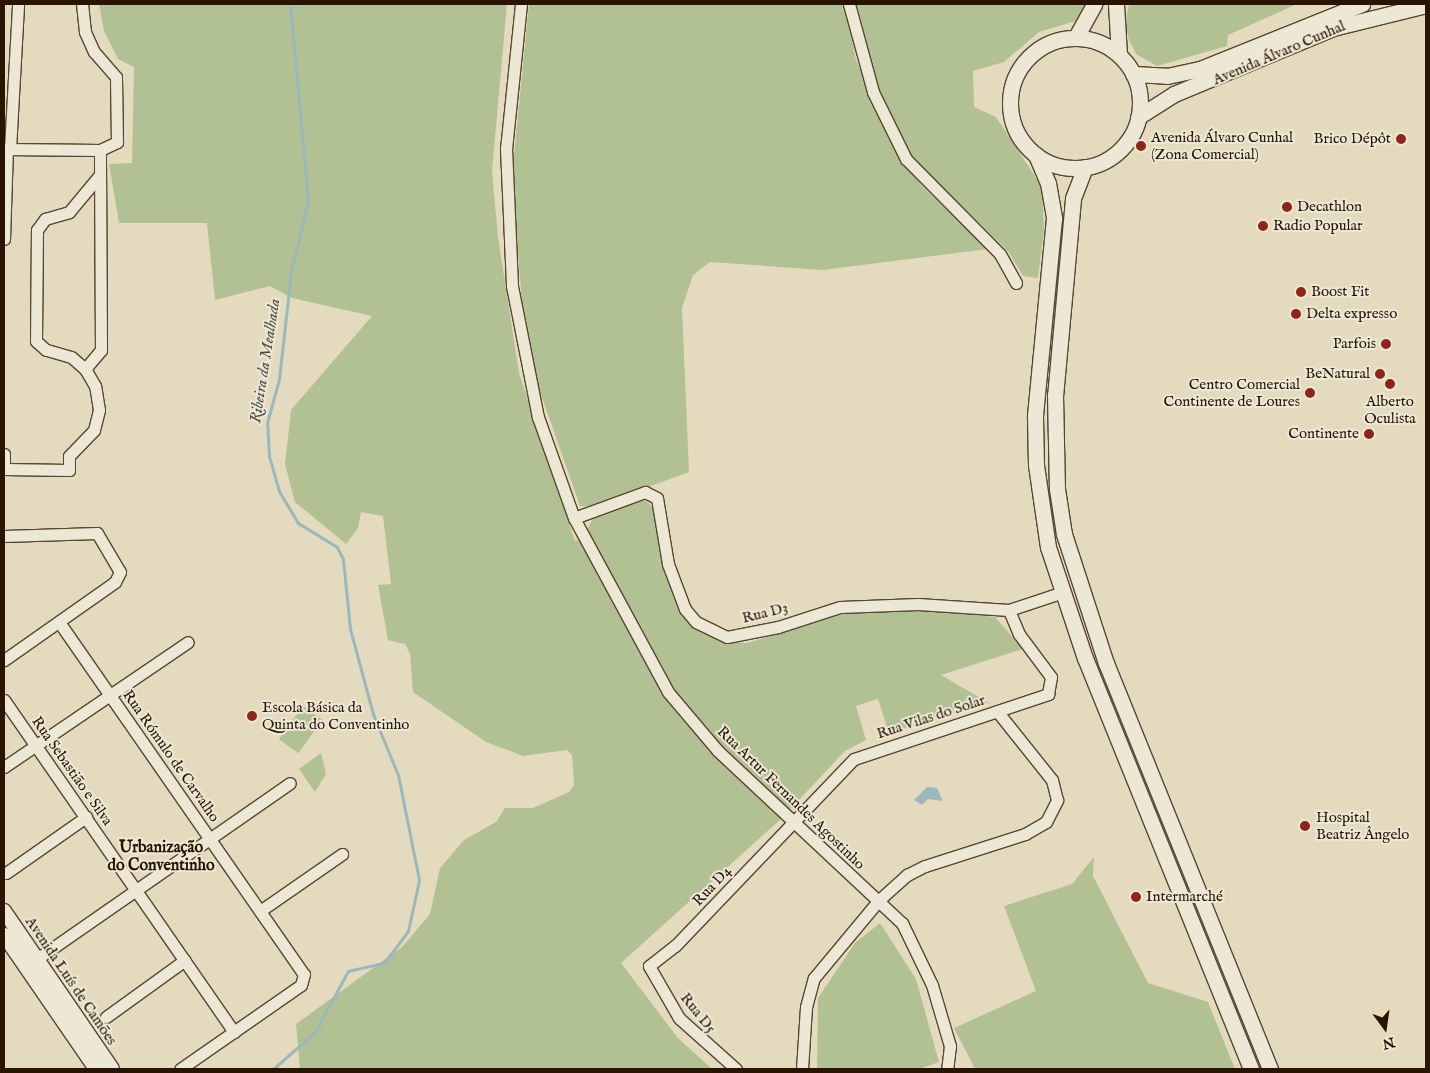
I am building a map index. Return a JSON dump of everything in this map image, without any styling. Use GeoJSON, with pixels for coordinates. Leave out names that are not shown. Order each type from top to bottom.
{"type":"FeatureCollection","features":[{"type":"Feature","properties":{"kind":"main road"},"geometry":{"type":"LineString","coordinates":[[1076,38],[1094,4]]}},
{"type":"Feature","properties":{"kind":"main road"},"geometry":{"type":"LineString","coordinates":[[1116,4],[1119,55]]}},
{"type":"Feature","properties":{"kind":"main road","name":"Avenida Álvaro Cunhal"},"geometry":{"type":"LineString","coordinates":[[1133,74],[1167,76],[1200,68],[1362,4]]}},
{"type":"Feature","properties":{"kind":"main road","name":"Avenida Álvaro Cunhal"},"geometry":{"type":"LineString","coordinates":[[1138,117],[1174,94],[1333,28],[1426,5]]}},
{"type":"Feature","properties":{"kind":"main road"},"geometry":{"type":"LineString","coordinates":[[1036,155],[1068,168],[1085,167],[1119,150],[1138,117],[1141,96],[1133,74],[1119,55],[1099,43],[1076,38],[1054,41],[1034,51],[1019,68],[1010,88],[1009,103],[1016,133],[1036,155],[1048,183],[1054,218],[1036,408],[1036,465],[1044,531],[1060,593],[1251,1069]]}},
{"type":"Feature","properties":{"kind":"main road"},"geometry":{"type":"LineString","coordinates":[[1085,167],[1073,199],[1055,395],[1056,480],[1064,534],[1106,663],[1270,1069]]}},
{"type":"Feature","properties":{"kind":"street"},"geometry":{"type":"LineString","coordinates":[[7,149],[100,150],[117,142],[116,77],[89,41],[82,4]]}},
{"type":"Feature","properties":{"kind":"street","name":"Rua Artur Fernandes Agostinho"},"geometry":{"type":"LineString","coordinates":[[521,4],[506,148],[512,286],[538,417],[574,518],[668,692],[718,751],[902,924],[919,952],[949,1065]]}},
{"type":"Feature","properties":{"kind":"street"},"geometry":{"type":"LineString","coordinates":[[849,4],[873,92],[906,160],[1000,254],[1016,283]]}},
{"type":"Feature","properties":{"kind":"street"},"geometry":{"type":"LineString","coordinates":[[4,239],[7,149],[18,7]]}},
{"type":"Feature","properties":{"kind":"street"},"geometry":{"type":"LineString","coordinates":[[86,370],[101,350],[100,150]]}},
{"type":"Feature","properties":{"kind":"street"},"geometry":{"type":"LineString","coordinates":[[4,454],[4,469],[69,470],[69,456],[94,430],[99,410],[95,386],[86,370],[71,357],[46,350],[36,340],[37,230],[45,219],[69,212],[99,176]]}},
{"type":"Feature","properties":{"kind":"street","name":"Rua D3"},"geometry":{"type":"LineString","coordinates":[[574,518],[645,492],[657,498],[668,564],[685,609],[696,622],[727,637],[860,605],[1009,610],[1060,593]]}},
{"type":"Feature","properties":{"kind":"street"},"geometry":{"type":"LineString","coordinates":[[4,536],[98,533],[118,561],[120,572],[115,582],[4,660]]}},
{"type":"Feature","properties":{"kind":"street"},"geometry":{"type":"LineString","coordinates":[[997,711],[1044,696],[1053,683],[1011,622],[1009,610]]}},
{"type":"Feature","properties":{"kind":"street","name":"Rua Rómulo de Carvalho"},"geometry":{"type":"LineString","coordinates":[[58,622],[304,974],[301,985],[180,1069]]}},
{"type":"Feature","properties":{"kind":"street"},"geometry":{"type":"LineString","coordinates":[[4,767],[188,642]]}},
{"type":"Feature","properties":{"kind":"street","name":"Rua Sebastião e Silva"},"geometry":{"type":"LineString","coordinates":[[4,700],[234,1032]]}},
{"type":"Feature","properties":{"kind":"street","name":"Rua Vilas do Solar"},"geometry":{"type":"LineString","coordinates":[[791,820],[854,760],[997,711],[1052,780],[1057,800],[1046,822],[1025,834],[913,872],[878,900]]}},
{"type":"Feature","properties":{"kind":"street"},"geometry":{"type":"LineString","coordinates":[[31,963],[290,783]]}},
{"type":"Feature","properties":{"kind":"street"},"geometry":{"type":"LineString","coordinates":[[6,873],[86,818]]}},
{"type":"Feature","properties":{"kind":"street","name":"Rua D4"},"geometry":{"type":"LineString","coordinates":[[649,966],[675,946],[791,820]]}},
{"type":"Feature","properties":{"kind":"street"},"geometry":{"type":"LineString","coordinates":[[260,911],[342,854]]}},
{"type":"Feature","properties":{"kind":"street"},"geometry":{"type":"LineString","coordinates":[[802,1069],[806,1007],[814,978],[878,900]]}},
{"type":"Feature","properties":{"kind":"street","name":"Avenida Luís de Camões"},"geometry":{"type":"LineString","coordinates":[[4,911],[31,963],[96,1069]]}},
{"type":"Feature","properties":{"kind":"street","name":"Avenida Luís de Camões"},"geometry":{"type":"LineString","coordinates":[[4,935],[31,963],[112,1069]]}},
{"type":"Feature","properties":{"kind":"street"},"geometry":{"type":"LineString","coordinates":[[106,1017],[185,960]]}},
{"type":"Feature","properties":{"kind":"street","name":"Rua D5"},"geometry":{"type":"LineString","coordinates":[[649,966],[679,1018],[736,1069]]}},
{"type":"Feature","properties":{"kind":"green space"},"geometry":{"type":"Polygon","coordinates":[[[99,4],[507,4],[492,171],[498,237],[519,373],[575,541],[590,536],[588,528],[593,518],[640,500],[648,502],[654,509],[662,555],[688,620],[729,642],[747,643],[847,613],[933,610],[995,617],[1023,649],[941,675],[989,703],[889,733],[878,699],[856,706],[866,740],[845,751],[781,819],[621,963],[678,1038],[712,1069],[300,1069],[296,1024],[402,947],[430,914],[440,868],[464,840],[496,822],[505,808],[533,808],[569,792],[574,785],[572,755],[567,750],[523,756],[486,742],[413,692],[410,654],[405,644],[388,640],[378,585],[391,584],[383,516],[361,512],[358,528],[346,544],[295,502],[285,464],[291,410],[372,316],[292,298],[270,286],[215,300],[207,223],[119,223],[109,164],[132,163],[134,67],[118,59],[104,31],[99,4]]]}},
{"type":"Feature","properties":{"kind":"green space"},"geometry":{"type":"Polygon","coordinates":[[[529,4],[845,4],[856,60],[893,147],[922,186],[988,249],[823,270],[710,262],[693,275],[682,308],[689,472],[593,507],[580,506],[537,383],[522,304],[512,176],[529,4]]]}},
{"type":"Feature","properties":{"kind":"green space"},"geometry":{"type":"Polygon","coordinates":[[[854,4],[1086,4],[1079,20],[1039,32],[1004,62],[973,71],[974,107],[996,117],[1042,187],[1044,229],[1038,278],[1023,276],[1008,251],[912,158],[876,86],[854,4]]]}},
{"type":"Feature","properties":{"kind":"green space"},"geometry":{"type":"Polygon","coordinates":[[[1129,4],[1297,4],[1228,35],[1227,46],[1157,66],[1136,54],[1129,40],[1125,24],[1129,4]]]}},
{"type":"Feature","properties":{"kind":"green space"},"geometry":{"type":"Polygon","coordinates":[[[303,706],[322,720],[298,753],[279,739],[303,706]]]}},
{"type":"Feature","properties":{"kind":"green space"},"geometry":{"type":"Polygon","coordinates":[[[321,753],[326,774],[315,792],[299,769],[321,753]]]}},
{"type":"Feature","properties":{"kind":"green space"},"geometry":{"type":"Polygon","coordinates":[[[1094,857],[1093,876],[1148,983],[1208,1002],[1235,1069],[975,1069],[954,1028],[1036,991],[1004,906],[1072,884],[1094,857]]]}},
{"type":"Feature","properties":{"kind":"green space"},"geometry":{"type":"Polygon","coordinates":[[[880,923],[916,979],[939,1062],[919,1069],[817,1069],[818,998],[855,943],[880,923]]]}},
{"type":"Feature","properties":{"kind":"water"},"geometry":{"type":"Polygon","coordinates":[[[927,787],[937,788],[943,801],[928,799],[922,805],[914,800],[927,787]]]}},
{"type":"Feature","properties":{"kind":"waterway","name":"Ribeira da Mealhada"},"geometry":{"type":"LineString","coordinates":[[273,1069],[315,1032],[348,971],[383,963],[394,950],[408,931],[419,880],[398,775],[373,714],[350,629],[343,559],[337,547],[298,523],[279,491],[269,457],[267,423],[279,379],[291,272],[308,201],[290,4]]}},
{"type":"Feature","properties":{"kind":"place","name":"Brico Dépôt"},"geometry":{"type":"Point","coordinates":[1401,139]}},
{"type":"Feature","properties":{"kind":"place","name":"Avenida Álvaro Cunhal (Zona Comercial)"},"geometry":{"type":"Point","coordinates":[1141,146]}},
{"type":"Feature","properties":{"kind":"place","name":"Decathlon"},"geometry":{"type":"Point","coordinates":[1287,207]}},
{"type":"Feature","properties":{"kind":"place","name":"Radio Popular"},"geometry":{"type":"Point","coordinates":[1263,226]}},
{"type":"Feature","properties":{"kind":"place","name":"Boost Fit"},"geometry":{"type":"Point","coordinates":[1301,292]}},
{"type":"Feature","properties":{"kind":"place","name":"Delta expresso"},"geometry":{"type":"Point","coordinates":[1296,314]}},
{"type":"Feature","properties":{"kind":"place","name":"Parfois"},"geometry":{"type":"Point","coordinates":[1386,344]}},
{"type":"Feature","properties":{"kind":"place","name":"BeNatural"},"geometry":{"type":"Point","coordinates":[1380,374]}},
{"type":"Feature","properties":{"kind":"place","name":"Alberto Oculista"},"geometry":{"type":"Point","coordinates":[1390,384]}},
{"type":"Feature","properties":{"kind":"place","name":"Centro Comercial Continente de Loures"},"geometry":{"type":"Point","coordinates":[1310,393]}},
{"type":"Feature","properties":{"kind":"place","name":"Continente"},"geometry":{"type":"Point","coordinates":[1369,434]}},
{"type":"Feature","properties":{"kind":"place","name":"Escola Básica da Quinta do Conventinho"},"geometry":{"type":"Point","coordinates":[252,716]}},
{"type":"Feature","properties":{"kind":"place","name":"Hospital Beatriz Ângelo"},"geometry":{"type":"Point","coordinates":[1305,826]}},
{"type":"Feature","properties":{"kind":"place","name":"Intermarché"},"geometry":{"type":"Point","coordinates":[1136,897]}},
{"type":"Feature","properties":{"kind":"district","name":"Urbanização do Conventinho"},"geometry":{"type":"Point","coordinates":[161,857]}}]}
